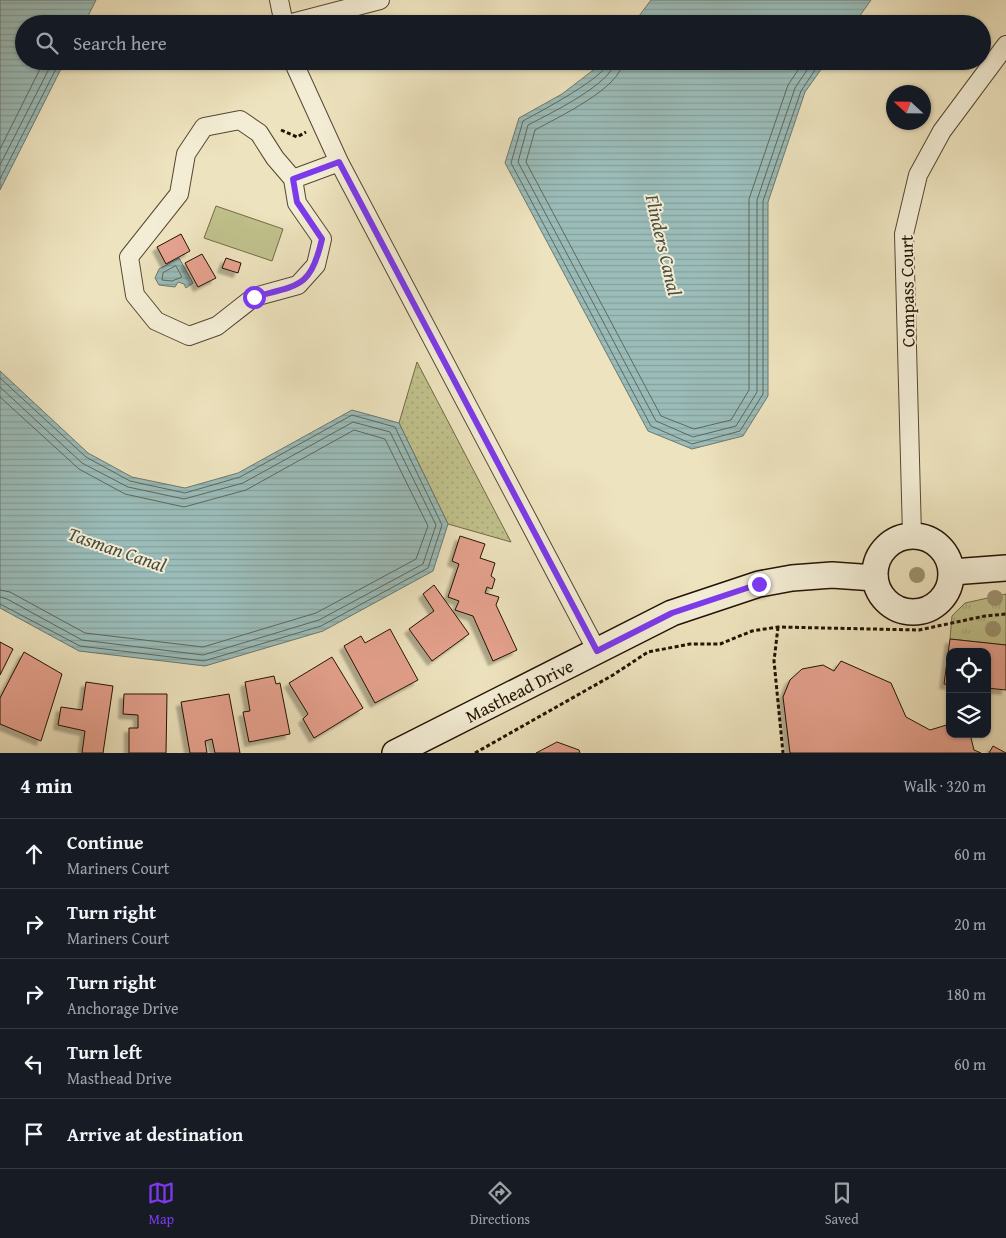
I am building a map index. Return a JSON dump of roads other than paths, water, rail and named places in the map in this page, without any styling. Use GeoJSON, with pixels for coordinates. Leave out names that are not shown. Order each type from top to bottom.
{"type":"FeatureCollection","features":[{"type":"Feature","properties":{"kind":"street"},"geometry":{"type":"LineString","coordinates":[[279,0],[282,15]]}},
{"type":"Feature","properties":{"kind":"street"},"geometry":{"type":"LineString","coordinates":[[322,15],[380,0]]}},
{"type":"Feature","properties":{"kind":"street","name":"Compass Court"},"geometry":{"type":"LineString","coordinates":[[991,65],[1006,45]]}},
{"type":"Feature","properties":{"kind":"street"},"geometry":{"type":"LineString","coordinates":[[297,70],[321,127],[339,162],[597,651]]}},
{"type":"Feature","properties":{"kind":"street","name":"Compass Court"},"geometry":{"type":"LineString","coordinates":[[912,535],[904,234],[918,175],[942,131],[987,70]]}},
{"type":"Feature","properties":{"kind":"street"},"geometry":{"type":"LineString","coordinates":[[240,120],[259,133],[293,179],[297,202],[322,239],[316,265],[298,286],[254,297],[216,326],[189,336],[156,322],[135,295],[129,257],[179,194],[186,154],[204,127],[240,120]]}},
{"type":"Feature","properties":{"kind":"street"},"geometry":{"type":"LineString","coordinates":[[293,179],[339,162]]}},
{"type":"Feature","properties":{"kind":"street"},"geometry":{"type":"LineString","coordinates":[[912,535],[924,537],[944,550],[950,561],[952,572],[945,595],[937,604],[915,612],[893,607],[878,589],[875,578],[878,560],[888,544],[912,535]]}},
{"type":"Feature","properties":{"kind":"street"},"geometry":{"type":"LineString","coordinates":[[952,572],[1006,568]]}},
{"type":"Feature","properties":{"kind":"street","name":"Masthead Drive"},"geometry":{"type":"LineString","coordinates":[[395,753],[672,613],[759,584],[832,575],[875,578]]}},
{"type":"Feature","properties":{"kind":"water"},"geometry":{"type":"Polygon","coordinates":[[[0,0],[96,0],[88,15],[15,15],[15,70],[60,70],[0,190],[0,0]]]}},
{"type":"Feature","properties":{"kind":"water"},"geometry":{"type":"Polygon","coordinates":[[[651,0],[871,0],[860,15],[640,15],[651,0]]]}},
{"type":"Feature","properties":{"kind":"water","name":"Flinders Canal"},"geometry":{"type":"Polygon","coordinates":[[[593,70],[821,70],[805,92],[768,202],[768,396],[743,436],[692,449],[648,431],[505,163],[519,118],[562,94],[593,70]]]}},
{"type":"Feature","properties":{"kind":"water"},"geometry":{"type":"Polygon","coordinates":[[[179,258],[193,283],[186,288],[184,284],[178,282],[175,287],[159,285],[155,278],[159,269],[179,258]]]}},
{"type":"Feature","properties":{"kind":"water","name":"Tasman Canal"},"geometry":{"type":"Polygon","coordinates":[[[0,371],[88,453],[132,477],[185,488],[238,473],[352,410],[399,423],[448,524],[433,571],[323,631],[205,666],[79,651],[0,608],[0,371]]]}}]}
